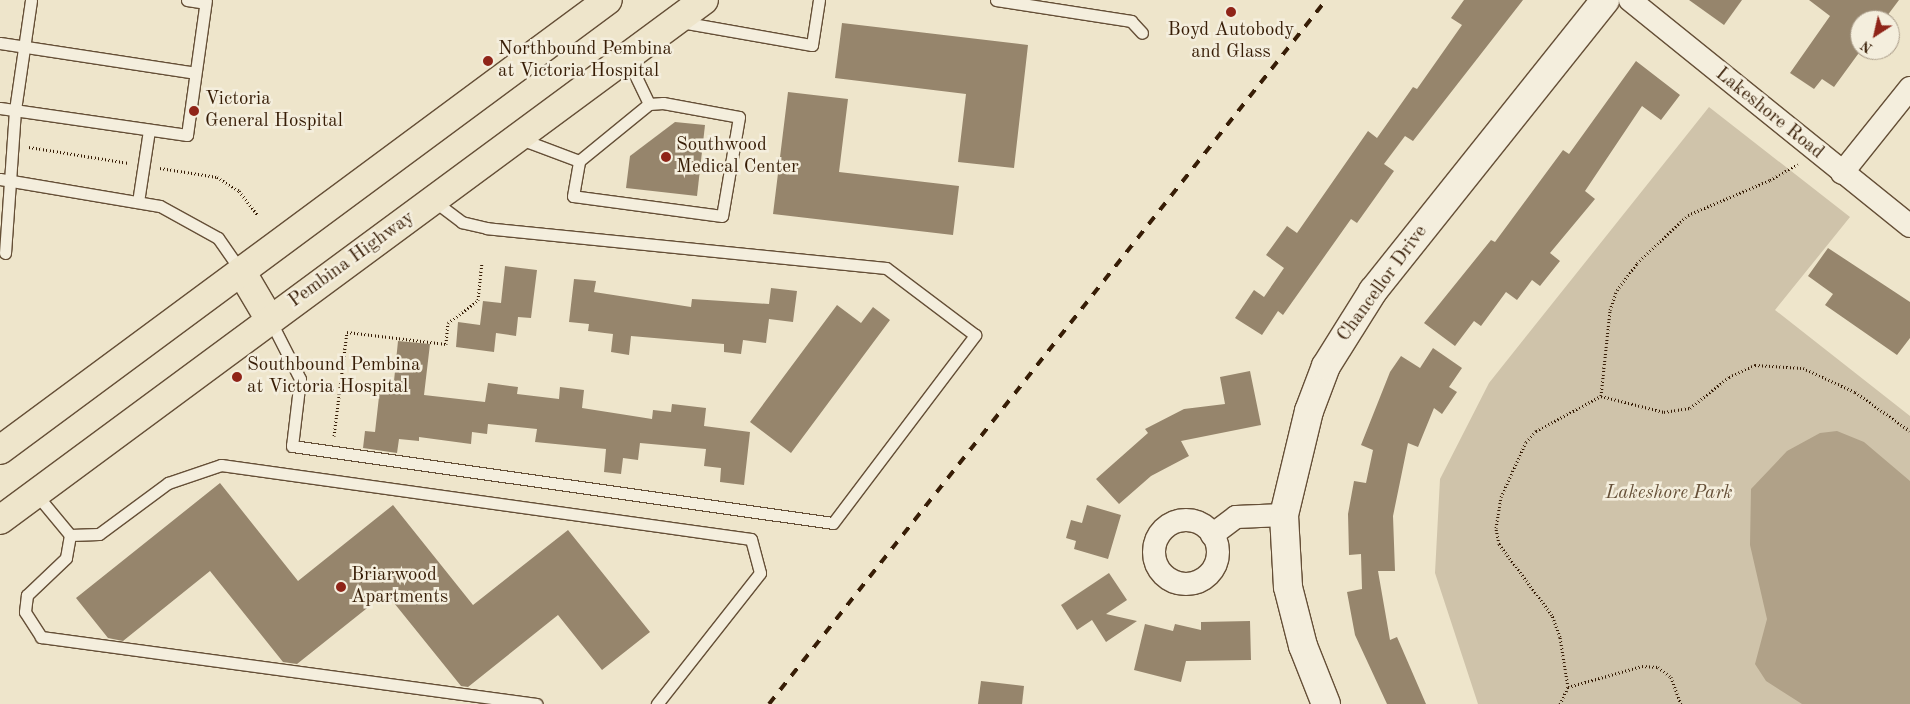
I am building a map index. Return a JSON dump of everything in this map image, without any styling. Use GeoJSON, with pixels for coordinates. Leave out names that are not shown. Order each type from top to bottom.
{"type":"FeatureCollection","features":[{"type":"Feature","properties":{"kind":"main road"},"geometry":{"type":"LineString","coordinates":[[1,449],[608,0]]}},
{"type":"Feature","properties":{"kind":"main road","name":"Pembina Highway"},"geometry":{"type":"LineString","coordinates":[[0,520],[433,200],[514,137],[704,0]]}},
{"type":"Feature","properties":{"kind":"main road"},"geometry":{"type":"LineString","coordinates":[[241,271],[270,320]]}},
{"type":"Feature","properties":{"kind":"street","name":"Chancellor Drive"},"geometry":{"type":"LineString","coordinates":[[1326,704],[1302,646],[1288,587],[1284,515],[1309,411],[1347,328],[1605,0]]}},
{"type":"Feature","properties":{"kind":"street","name":"Lakeshore Road"},"geometry":{"type":"LineString","coordinates":[[1630,0],[1816,153],[1910,226]]}},
{"type":"Feature","properties":{"kind":"street"},"geometry":{"type":"LineString","coordinates":[[1842,173],[1910,88]]}},
{"type":"Feature","properties":{"kind":"street"},"geometry":{"type":"LineString","coordinates":[[1212,535],[1236,517],[1284,515]]}},
{"type":"Feature","properties":{"kind":"lane"},"geometry":{"type":"LineString","coordinates":[[5,253],[5,179],[31,0]]}},
{"type":"Feature","properties":{"kind":"lane"},"geometry":{"type":"LineString","coordinates":[[0,108],[186,135],[206,1],[186,0]]}},
{"type":"Feature","properties":{"kind":"lane"},"geometry":{"type":"LineString","coordinates":[[677,21],[763,38],[812,45],[819,0]]}},
{"type":"Feature","properties":{"kind":"lane"},"geometry":{"type":"LineString","coordinates":[[996,0],[1131,21],[1142,34]]}},
{"type":"Feature","properties":{"kind":"lane"},"geometry":{"type":"LineString","coordinates":[[0,43],[196,73]]}},
{"type":"Feature","properties":{"kind":"lane"},"geometry":{"type":"LineString","coordinates":[[626,58],[649,104]]}},
{"type":"Feature","properties":{"kind":"lane"},"geometry":{"type":"LineString","coordinates":[[649,104],[739,117],[722,216],[573,196],[578,161],[649,104]]}},
{"type":"Feature","properties":{"kind":"lane"},"geometry":{"type":"LineString","coordinates":[[138,202],[149,130]]}},
{"type":"Feature","properties":{"kind":"lane"},"geometry":{"type":"LineString","coordinates":[[514,137],[578,161]]}},
{"type":"Feature","properties":{"kind":"lane"},"geometry":{"type":"LineString","coordinates":[[5,179],[160,206],[209,231],[241,271]]}},
{"type":"Feature","properties":{"kind":"lane"},"geometry":{"type":"LineString","coordinates":[[270,320],[300,379],[292,446],[833,524],[976,336],[886,268],[488,228],[462,222],[433,200]]}},
{"type":"Feature","properties":{"kind":"lane"},"geometry":{"type":"LineString","coordinates":[[70,535],[99,534],[168,483],[221,465],[737,534],[751,539],[760,573],[658,704]]}},
{"type":"Feature","properties":{"kind":"lane"},"geometry":{"type":"LineString","coordinates":[[36,494],[70,535],[66,558],[26,595],[25,612],[32,628],[54,642],[536,704]]}},
{"type":"Feature","properties":{"kind":"path"},"geometry":{"type":"LineString","coordinates":[[1601,396],[1610,310],[1617,290],[1637,263],[1688,215],[1770,180],[1816,153]]}},
{"type":"Feature","properties":{"kind":"path"},"geometry":{"type":"LineString","coordinates":[[332,452],[347,332],[446,344],[448,323],[478,300],[482,262]]}},
{"type":"Feature","properties":{"kind":"path"},"geometry":{"type":"LineString","coordinates":[[1560,704],[1568,687],[1552,615],[1507,558],[1496,528],[1501,497],[1526,442],[1536,431],[1601,396],[1664,412],[1690,408],[1729,378],[1755,365],[1803,368],[1855,392],[1910,431]]}},
{"type":"Feature","properties":{"kind":"path"},"geometry":{"type":"LineString","coordinates":[[1568,687],[1642,666],[1658,667],[1671,677],[1681,704]]}},
{"type":"Feature","properties":{"kind":"green space","name":"Lakeshore Park"},"geometry":{"type":"Polygon","coordinates":[[[1709,107],[1850,217],[1775,310],[1910,416],[1910,704],[1478,704],[1435,573],[1440,479],[1489,383],[1709,107]]]}},
{"type":"Feature","properties":{"kind":"shaded area"},"geometry":{"type":"Polygon","coordinates":[[[1837,431],[1864,442],[1910,481],[1910,704],[1802,704],[1766,681],[1755,664],[1767,619],[1750,545],[1751,489],[1787,451],[1820,433],[1837,431]]]}},
{"type":"Feature","properties":{"kind":"building"},"geometry":{"type":"Polygon","coordinates":[[[1464,0],[1523,0],[1413,141],[1405,136],[1384,164],[1394,171],[1357,223],[1351,219],[1283,315],[1278,311],[1262,335],[1235,318],[1254,290],[1264,297],[1284,268],[1266,255],[1287,226],[1297,233],[1368,131],[1377,138],[1413,87],[1417,89],[1462,25],[1451,18],[1464,0]]]}},
{"type":"Feature","properties":{"kind":"building"},"geometry":{"type":"Polygon","coordinates":[[[1689,0],[1742,0],[1724,25],[1689,0]]]}},
{"type":"Feature","properties":{"kind":"building"},"geometry":{"type":"Polygon","coordinates":[[[1809,0],[1899,0],[1892,10],[1850,10],[1850,60],[1854,60],[1834,87],[1822,79],[1814,89],[1790,73],[1830,16],[1809,0]]]}},
{"type":"Feature","properties":{"kind":"building"},"geometry":{"type":"Polygon","coordinates":[[[842,23],[1028,45],[1014,168],[958,162],[966,94],[835,78],[842,23]]]}},
{"type":"Feature","properties":{"kind":"building"},"geometry":{"type":"Polygon","coordinates":[[[1636,61],[1680,95],[1661,120],[1642,106],[1585,191],[1595,199],[1550,253],[1560,261],[1540,286],[1532,280],[1517,300],[1506,292],[1481,326],[1474,321],[1455,346],[1424,323],[1491,240],[1495,242],[1563,150],[1569,154],[1636,61]]]}},
{"type":"Feature","properties":{"kind":"building"},"geometry":{"type":"Polygon","coordinates":[[[788,92],[848,99],[839,172],[959,186],[953,235],[773,214],[788,92]]]}},
{"type":"Feature","properties":{"kind":"building","name":"Southwood Medical Center"},"geometry":{"type":"Polygon","coordinates":[[[675,122],[705,125],[697,196],[626,188],[630,156],[675,122]]]}},
{"type":"Feature","properties":{"kind":"building"},"geometry":{"type":"Polygon","coordinates":[[[1828,248],[1910,302],[1910,338],[1897,355],[1825,305],[1833,294],[1808,276],[1828,248]]]}},
{"type":"Feature","properties":{"kind":"building"},"geometry":{"type":"Polygon","coordinates":[[[505,266],[537,270],[531,318],[518,317],[516,336],[496,333],[494,352],[456,347],[458,322],[480,325],[483,301],[501,303],[505,266]]]}},
{"type":"Feature","properties":{"kind":"building"},"geometry":{"type":"Polygon","coordinates":[[[574,279],[596,281],[594,292],[691,307],[692,299],[769,304],[771,288],[797,291],[793,322],[769,319],[766,343],[743,340],[741,354],[724,352],[724,344],[631,336],[629,355],[611,352],[613,334],[588,331],[589,324],[569,322],[574,279]]]}},
{"type":"Feature","properties":{"kind":"building"},"geometry":{"type":"Polygon","coordinates":[[[837,305],[861,323],[873,307],[890,320],[791,453],[750,422],[837,305]]]}},
{"type":"Feature","properties":{"kind":"building"},"geometry":{"type":"Polygon","coordinates":[[[398,341],[430,344],[424,395],[485,402],[488,383],[518,387],[517,394],[559,399],[560,387],[584,390],[582,408],[652,419],[653,410],[671,412],[672,404],[706,408],[704,426],[750,432],[744,485],[720,482],[721,468],[704,466],[706,449],[640,443],[638,460],[623,458],[621,474],[604,472],[606,449],[535,442],[537,429],[488,424],[487,434],[472,432],[471,444],[419,437],[419,441],[399,439],[397,453],[363,448],[365,431],[375,432],[381,379],[394,381],[398,341]]]}},
{"type":"Feature","properties":{"kind":"building"},"geometry":{"type":"Polygon","coordinates":[[[1433,348],[1462,368],[1449,387],[1457,392],[1442,414],[1434,408],[1418,447],[1408,443],[1393,516],[1395,571],[1378,571],[1390,640],[1397,637],[1426,704],[1387,704],[1355,635],[1347,592],[1362,589],[1361,554],[1349,555],[1348,514],[1354,481],[1366,483],[1373,450],[1361,445],[1390,372],[1401,356],[1420,368],[1433,348]]]}},
{"type":"Feature","properties":{"kind":"building"},"geometry":{"type":"Polygon","coordinates":[[[1250,371],[1261,425],[1181,441],[1189,456],[1151,476],[1119,504],[1096,479],[1148,433],[1145,429],[1184,409],[1225,404],[1220,377],[1250,371]]]}},
{"type":"Feature","properties":{"kind":"building","name":"Briarwood Apartments"},"geometry":{"type":"Polygon","coordinates":[[[220,483],[298,581],[393,505],[473,605],[568,530],[650,632],[602,670],[558,615],[468,687],[461,686],[386,593],[297,664],[283,662],[210,571],[123,641],[108,638],[76,598],[220,483]]]}},
{"type":"Feature","properties":{"kind":"building"},"geometry":{"type":"Polygon","coordinates":[[[1087,505],[1121,515],[1108,559],[1074,549],[1076,541],[1066,538],[1071,520],[1082,523],[1087,505]]]}},
{"type":"Feature","properties":{"kind":"building"},"geometry":{"type":"Polygon","coordinates":[[[1109,573],[1127,600],[1106,614],[1137,621],[1106,642],[1092,620],[1077,630],[1061,605],[1109,573]]]}},
{"type":"Feature","properties":{"kind":"building"},"geometry":{"type":"Polygon","coordinates":[[[1250,621],[1251,660],[1186,661],[1181,682],[1134,670],[1145,624],[1173,631],[1175,624],[1201,630],[1201,622],[1250,621]]]}},
{"type":"Feature","properties":{"kind":"building"},"geometry":{"type":"Polygon","coordinates":[[[981,681],[1024,686],[1022,704],[978,704],[981,681]]]}},
{"type":"Feature","properties":{"kind":"railway"},"geometry":{"type":"LineString","coordinates":[[769,704],[1326,0]]}},
{"type":"Feature","properties":{"kind":"place","name":"Boyd Autobody and Glass"},"geometry":{"type":"Point","coordinates":[1231,12]}},
{"type":"Feature","properties":{"kind":"place","name":"Northbound Pembina at Victoria Hospital"},"geometry":{"type":"Point","coordinates":[488,61]}},
{"type":"Feature","properties":{"kind":"place","name":"Victoria General Hospital"},"geometry":{"type":"Point","coordinates":[194,111]}},
{"type":"Feature","properties":{"kind":"place","name":"Southwood Medical Center"},"geometry":{"type":"Point","coordinates":[666,157]}},
{"type":"Feature","properties":{"kind":"place","name":"Southbound Pembina at Victoria Hospital"},"geometry":{"type":"Point","coordinates":[237,377]}},
{"type":"Feature","properties":{"kind":"place","name":"Briarwood Apartments"},"geometry":{"type":"Point","coordinates":[341,587]}}]}
